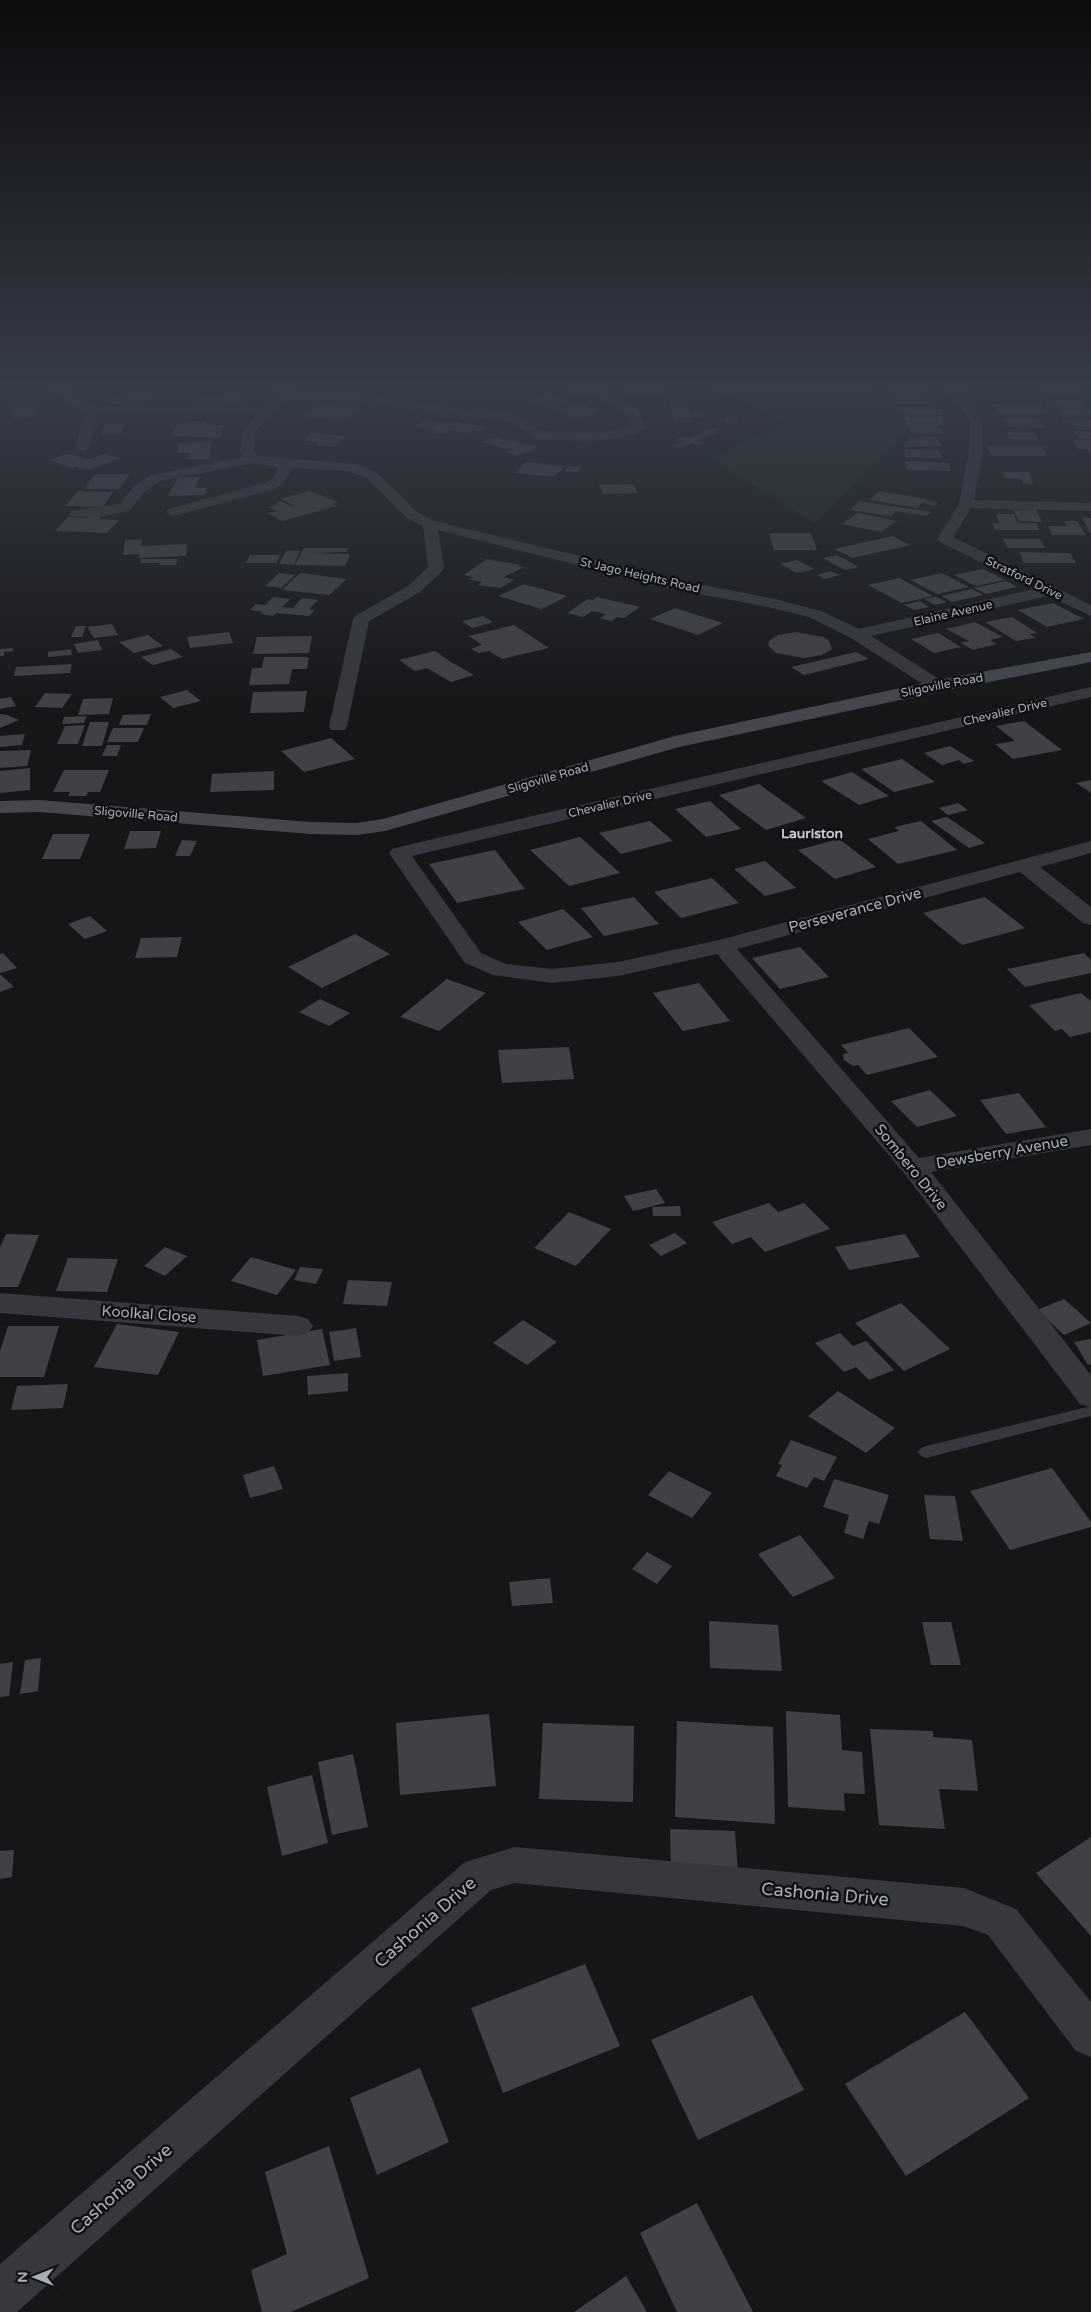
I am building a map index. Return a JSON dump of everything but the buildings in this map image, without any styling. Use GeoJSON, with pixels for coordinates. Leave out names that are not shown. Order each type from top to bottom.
{"type":"FeatureCollection","features":[{"type":"Feature","properties":{"kind":"street","name":"St Jago Heights Road"},"geometry":{"type":"LineString","coordinates":[[76,514],[106,512],[125,507],[134,496]]}},
{"type":"Feature","properties":{"kind":"street"},"geometry":{"type":"LineString","coordinates":[[173,512],[233,496]]}},
{"type":"Feature","properties":{"kind":"street","name":"St Jago Heights Road"},"geometry":{"type":"LineString","coordinates":[[392,496],[412,515],[430,524],[678,585],[769,602],[815,614],[857,634],[938,686]]}},
{"type":"Feature","properties":{"kind":"street","name":"Stratford Drive"},"geometry":{"type":"LineString","coordinates":[[968,496],[966,504],[945,539],[1091,611]]}},
{"type":"Feature","properties":{"kind":"street"},"geometry":{"type":"LineString","coordinates":[[966,504],[1091,507]]}},
{"type":"Feature","properties":{"kind":"street"},"geometry":{"type":"LineString","coordinates":[[338,726],[361,619],[414,589],[436,568],[430,524]]}},
{"type":"Feature","properties":{"kind":"street","name":"Elaine Avenue"},"geometry":{"type":"LineString","coordinates":[[857,634],[1050,591]]}},
{"type":"Feature","properties":{"kind":"street","name":"Sligoville Road"},"geometry":{"type":"LineString","coordinates":[[0,807],[39,806],[311,828],[357,829],[385,825],[675,742],[938,686],[1088,659]]}},
{"type":"Feature","properties":{"kind":"street","name":"Chevalier Drive"},"geometry":{"type":"LineString","coordinates":[[618,969],[552,976],[501,970],[473,958],[399,853],[1091,692]]}},
{"type":"Feature","properties":{"kind":"street","name":"Perseverance Drive"},"geometry":{"type":"LineString","coordinates":[[618,969],[722,946],[1091,847]]}},
{"type":"Feature","properties":{"kind":"street"},"geometry":{"type":"LineString","coordinates":[[1024,865],[1091,918]]}},
{"type":"Feature","properties":{"kind":"street","name":"Sombero Drive"},"geometry":{"type":"LineString","coordinates":[[722,946],[913,1167],[1091,1396]]}},
{"type":"Feature","properties":{"kind":"street","name":"Dewsberry Avenue"},"geometry":{"type":"LineString","coordinates":[[913,1167],[1091,1137]]}},
{"type":"Feature","properties":{"kind":"street","name":"Koolkal Close"},"geometry":{"type":"LineString","coordinates":[[0,1303],[298,1326]]}},
{"type":"Feature","properties":{"kind":"street","name":"Cashonia Drive"},"geometry":{"type":"LineString","coordinates":[[0,2295],[479,1874],[515,1865],[964,1907],[1002,1922],[1091,2036]]}},
{"type":"Feature","properties":{"kind":"lane"},"geometry":{"type":"LineString","coordinates":[[926,1452],[1091,1411]]}},
{"type":"Feature","properties":{"kind":"shaded area"},"geometry":{"type":"Polygon","coordinates":[[[771,496],[842,496],[814,523],[771,496]]]}},
{"type":"Feature","properties":{"kind":"district","name":"Lauriston"},"geometry":{"type":"Point","coordinates":[812,833]}}]}
